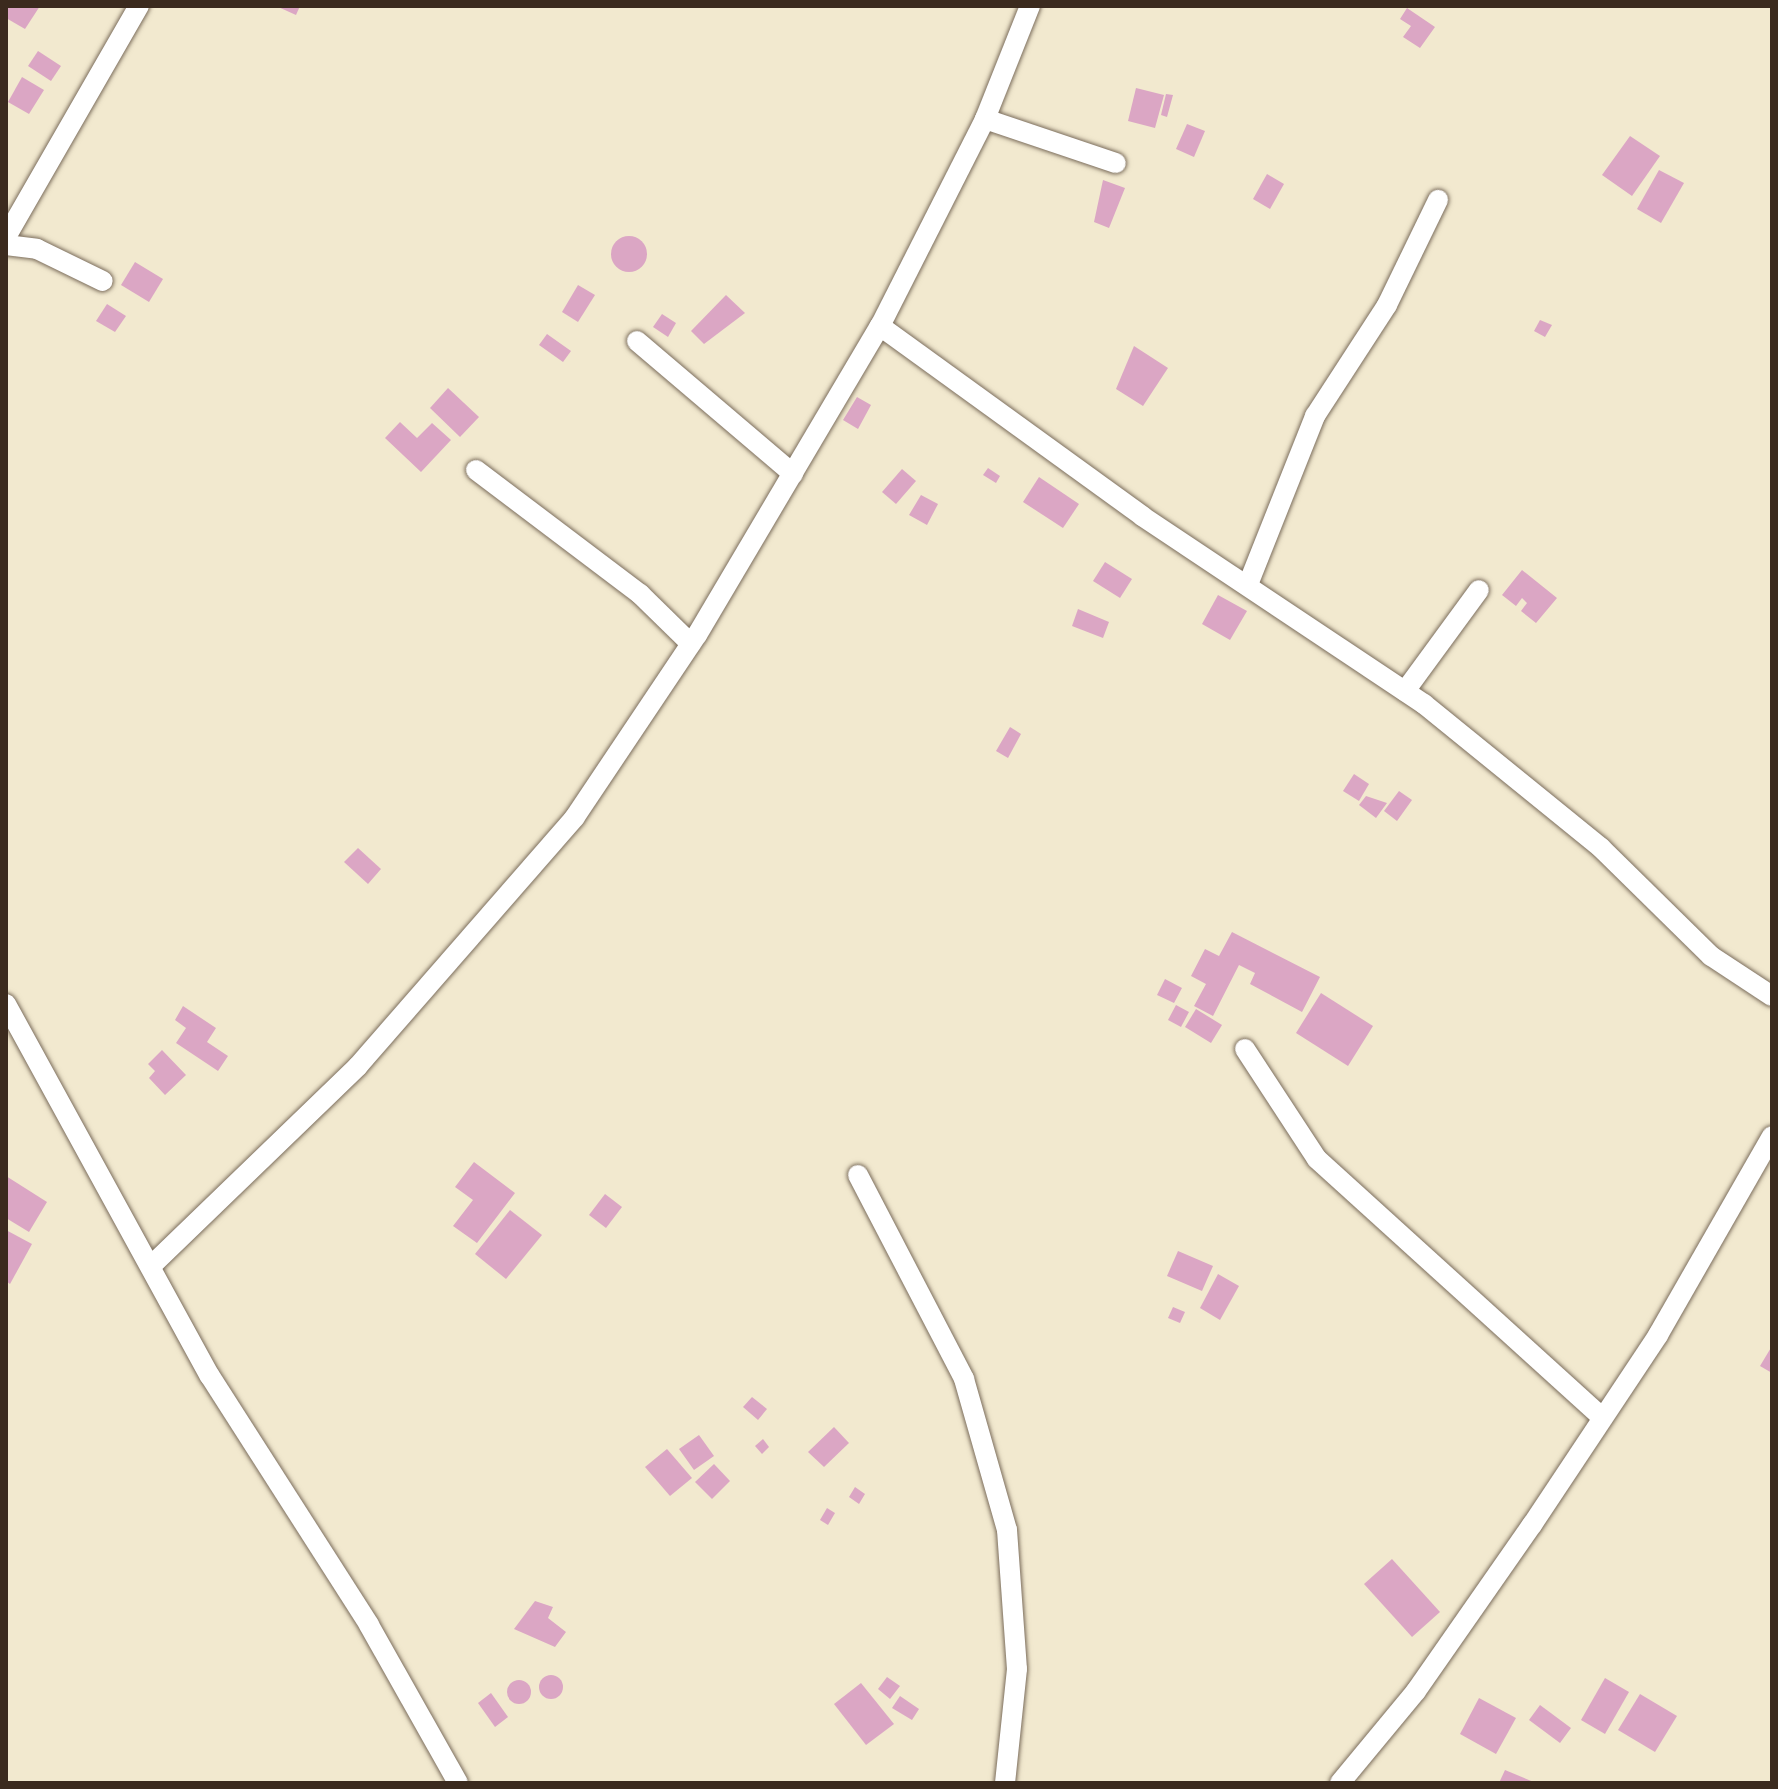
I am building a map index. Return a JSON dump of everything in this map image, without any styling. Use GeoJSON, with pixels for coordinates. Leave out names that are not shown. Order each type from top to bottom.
{"type":"FeatureCollection","features":[{"type":"Feature","properties":{"kind":"street"},"geometry":{"type":"LineString","coordinates":[[6,237],[139,6]]}},
{"type":"Feature","properties":{"kind":"street"},"geometry":{"type":"LineString","coordinates":[[151,1266],[320,1104],[466,948],[575,817],[691,644],[880,326],[985,119],[1030,6]]}},
{"type":"Feature","properties":{"kind":"street"},"geometry":{"type":"LineString","coordinates":[[985,119],[1116,163]]}},
{"type":"Feature","properties":{"kind":"street"},"geometry":{"type":"LineString","coordinates":[[1249,582],[1321,404],[1373,328],[1438,200]]}},
{"type":"Feature","properties":{"kind":"street"},"geometry":{"type":"LineString","coordinates":[[6,245],[37,249],[103,281]]}},
{"type":"Feature","properties":{"kind":"street"},"geometry":{"type":"LineString","coordinates":[[880,326],[1142,516],[1249,582],[1405,691],[1558,809],[1711,956],[1772,996]]}},
{"type":"Feature","properties":{"kind":"street"},"geometry":{"type":"LineString","coordinates":[[637,341],[793,474]]}},
{"type":"Feature","properties":{"kind":"street"},"geometry":{"type":"LineString","coordinates":[[476,470],[640,594],[691,644]]}},
{"type":"Feature","properties":{"kind":"street"},"geometry":{"type":"LineString","coordinates":[[1405,691],[1479,590]]}},
{"type":"Feature","properties":{"kind":"street"},"geometry":{"type":"LineString","coordinates":[[6,1004],[151,1266],[458,1783]]}},
{"type":"Feature","properties":{"kind":"street"},"geometry":{"type":"LineString","coordinates":[[1245,1049],[1327,1170],[1602,1417]]}},
{"type":"Feature","properties":{"kind":"street"},"geometry":{"type":"LineString","coordinates":[[1340,1783],[1416,1691],[1602,1417],[1772,1136]]}},
{"type":"Feature","properties":{"kind":"street"},"geometry":{"type":"LineString","coordinates":[[858,1175],[964,1379],[1007,1530],[1017,1669],[1005,1783]]}},
{"type":"Feature","properties":{"kind":"building"},"geometry":{"type":"Polygon","coordinates":[[[6,6],[40,6],[25,29],[6,18],[6,6]]]}},
{"type":"Feature","properties":{"kind":"building"},"geometry":{"type":"Polygon","coordinates":[[[276,6],[300,6],[296,15],[276,6]]]}},
{"type":"Feature","properties":{"kind":"building"},"geometry":{"type":"Polygon","coordinates":[[[1407,8],[1435,27],[1420,48],[1403,37],[1411,26],[1400,19],[1407,8]]]}},
{"type":"Feature","properties":{"kind":"building"},"geometry":{"type":"Polygon","coordinates":[[[38,51],[61,66],[51,81],[28,66],[38,51]]]}},
{"type":"Feature","properties":{"kind":"building"},"geometry":{"type":"Polygon","coordinates":[[[22,77],[44,90],[29,114],[8,102],[22,77]]]}},
{"type":"Feature","properties":{"kind":"building"},"geometry":{"type":"Polygon","coordinates":[[[1136,88],[1164,95],[1155,128],[1128,121],[1136,88]]]}},
{"type":"Feature","properties":{"kind":"building"},"geometry":{"type":"Polygon","coordinates":[[[1166,94],[1173,95],[1167,117],[1161,115],[1166,94]]]}},
{"type":"Feature","properties":{"kind":"building"},"geometry":{"type":"Polygon","coordinates":[[[1187,124],[1205,131],[1194,157],[1176,149],[1187,124]]]}},
{"type":"Feature","properties":{"kind":"building"},"geometry":{"type":"Polygon","coordinates":[[[1630,136],[1660,156],[1632,196],[1602,175],[1630,136]]]}},
{"type":"Feature","properties":{"kind":"building"},"geometry":{"type":"Polygon","coordinates":[[[1659,170],[1684,183],[1661,223],[1637,209],[1659,170]]]}},
{"type":"Feature","properties":{"kind":"building"},"geometry":{"type":"Polygon","coordinates":[[[1267,174],[1284,184],[1270,209],[1253,199],[1267,174]]]}},
{"type":"Feature","properties":{"kind":"building"},"geometry":{"type":"Polygon","coordinates":[[[1103,180],[1125,188],[1109,228],[1094,222],[1103,180]]]}},
{"type":"Feature","properties":{"kind":"building"},"geometry":{"type":"Polygon","coordinates":[[[629,236],[642,241],[647,254],[642,267],[629,272],[616,267],[611,254],[616,241],[629,236]]]}},
{"type":"Feature","properties":{"kind":"building"},"geometry":{"type":"Polygon","coordinates":[[[135,262],[163,279],[149,302],[121,285],[135,262]]]}},
{"type":"Feature","properties":{"kind":"building"},"geometry":{"type":"Polygon","coordinates":[[[578,285],[595,295],[578,322],[562,312],[578,285]]]}},
{"type":"Feature","properties":{"kind":"building"},"geometry":{"type":"Polygon","coordinates":[[[726,295],[745,313],[704,344],[691,331],[726,295]]]}},
{"type":"Feature","properties":{"kind":"building"},"geometry":{"type":"Polygon","coordinates":[[[107,304],[126,316],[115,332],[96,321],[107,304]]]}},
{"type":"Feature","properties":{"kind":"building"},"geometry":{"type":"Polygon","coordinates":[[[662,314],[676,323],[668,337],[653,327],[662,314]]]}},
{"type":"Feature","properties":{"kind":"building"},"geometry":{"type":"Polygon","coordinates":[[[1540,320],[1552,325],[1545,337],[1534,331],[1540,320]]]}},
{"type":"Feature","properties":{"kind":"building"},"geometry":{"type":"Polygon","coordinates":[[[547,334],[571,351],[563,362],[539,345],[547,334]]]}},
{"type":"Feature","properties":{"kind":"building"},"geometry":{"type":"Polygon","coordinates":[[[1134,346],[1168,368],[1143,406],[1116,389],[1134,346]]]}},
{"type":"Feature","properties":{"kind":"building"},"geometry":{"type":"Polygon","coordinates":[[[448,388],[479,417],[460,437],[430,408],[448,388]]]}},
{"type":"Feature","properties":{"kind":"building"},"geometry":{"type":"Polygon","coordinates":[[[857,397],[871,405],[858,429],[843,420],[857,397]]]}},
{"type":"Feature","properties":{"kind":"building"},"geometry":{"type":"Polygon","coordinates":[[[400,422],[417,438],[432,423],[451,440],[421,472],[385,438],[400,422]]]}},
{"type":"Feature","properties":{"kind":"building"},"geometry":{"type":"Polygon","coordinates":[[[988,468],[1000,476],[996,483],[983,475],[988,468]]]}},
{"type":"Feature","properties":{"kind":"building"},"geometry":{"type":"Polygon","coordinates":[[[902,469],[916,481],[896,504],[882,492],[902,469]]]}},
{"type":"Feature","properties":{"kind":"building"},"geometry":{"type":"Polygon","coordinates":[[[1039,477],[1079,504],[1063,528],[1023,502],[1039,477]]]}},
{"type":"Feature","properties":{"kind":"building"},"geometry":{"type":"Polygon","coordinates":[[[921,495],[938,504],[927,525],[909,515],[921,495]]]}},
{"type":"Feature","properties":{"kind":"building"},"geometry":{"type":"Polygon","coordinates":[[[1105,562],[1132,579],[1120,598],[1093,581],[1105,562]]]}},
{"type":"Feature","properties":{"kind":"building"},"geometry":{"type":"Polygon","coordinates":[[[1522,570],[1557,598],[1536,623],[1521,611],[1527,603],[1522,598],[1516,606],[1502,595],[1522,570]]]}},
{"type":"Feature","properties":{"kind":"building"},"geometry":{"type":"Polygon","coordinates":[[[1218,595],[1247,611],[1230,640],[1202,624],[1218,595]]]}},
{"type":"Feature","properties":{"kind":"building"},"geometry":{"type":"Polygon","coordinates":[[[1078,609],[1109,622],[1103,638],[1072,626],[1078,609]]]}},
{"type":"Feature","properties":{"kind":"building"},"geometry":{"type":"Polygon","coordinates":[[[1010,727],[1021,734],[1008,758],[996,751],[1010,727]]]}},
{"type":"Feature","properties":{"kind":"building"},"geometry":{"type":"Polygon","coordinates":[[[1354,774],[1369,784],[1359,801],[1343,791],[1354,774]]]}},
{"type":"Feature","properties":{"kind":"building"},"geometry":{"type":"Polygon","coordinates":[[[1399,791],[1412,800],[1397,821],[1384,811],[1399,791]]]}},
{"type":"Feature","properties":{"kind":"building"},"geometry":{"type":"Polygon","coordinates":[[[1366,796],[1387,803],[1376,818],[1359,805],[1366,796]]]}},
{"type":"Feature","properties":{"kind":"building"},"geometry":{"type":"Polygon","coordinates":[[[358,848],[381,869],[368,884],[344,862],[358,848]]]}},
{"type":"Feature","properties":{"kind":"building"},"geometry":{"type":"Polygon","coordinates":[[[1232,932],[1320,977],[1302,1012],[1250,984],[1255,973],[1239,965],[1213,1016],[1194,1006],[1206,984],[1191,976],[1205,949],[1219,956],[1232,932]]]}},
{"type":"Feature","properties":{"kind":"building"},"geometry":{"type":"Polygon","coordinates":[[[1165,979],[1182,988],[1174,1003],[1157,995],[1165,979]]]}},
{"type":"Feature","properties":{"kind":"building"},"geometry":{"type":"Polygon","coordinates":[[[1321,993],[1373,1026],[1348,1066],[1296,1033],[1321,993]]]}},
{"type":"Feature","properties":{"kind":"building"},"geometry":{"type":"Polygon","coordinates":[[[1176,1005],[1189,1012],[1181,1027],[1168,1020],[1176,1005]]]}},
{"type":"Feature","properties":{"kind":"building"},"geometry":{"type":"Polygon","coordinates":[[[183,1006],[216,1028],[207,1042],[228,1056],[218,1071],[176,1043],[186,1028],[175,1020],[183,1006]]]}},
{"type":"Feature","properties":{"kind":"building"},"geometry":{"type":"Polygon","coordinates":[[[1196,1009],[1222,1025],[1211,1043],[1185,1027],[1196,1009]]]}},
{"type":"Feature","properties":{"kind":"building"},"geometry":{"type":"Polygon","coordinates":[[[162,1050],[186,1075],[165,1095],[149,1078],[155,1071],[148,1064],[162,1050]]]}},
{"type":"Feature","properties":{"kind":"building"},"geometry":{"type":"Polygon","coordinates":[[[474,1162],[515,1193],[477,1243],[453,1226],[473,1200],[455,1187],[474,1162]]]}},
{"type":"Feature","properties":{"kind":"building"},"geometry":{"type":"Polygon","coordinates":[[[6,1176],[47,1202],[29,1232],[6,1218],[6,1176]]]}},
{"type":"Feature","properties":{"kind":"building"},"geometry":{"type":"Polygon","coordinates":[[[605,1194],[622,1207],[606,1228],[589,1215],[605,1194]]]}},
{"type":"Feature","properties":{"kind":"building"},"geometry":{"type":"Polygon","coordinates":[[[510,1210],[542,1235],[506,1279],[475,1254],[510,1210]]]}},
{"type":"Feature","properties":{"kind":"building"},"geometry":{"type":"Polygon","coordinates":[[[6,1230],[32,1244],[10,1284],[6,1281],[6,1230]]]}},
{"type":"Feature","properties":{"kind":"building"},"geometry":{"type":"Polygon","coordinates":[[[1178,1251],[1213,1266],[1202,1291],[1167,1276],[1178,1251]]]}},
{"type":"Feature","properties":{"kind":"building"},"geometry":{"type":"Polygon","coordinates":[[[1218,1274],[1239,1286],[1220,1320],[1200,1308],[1218,1274]]]}},
{"type":"Feature","properties":{"kind":"building"},"geometry":{"type":"Polygon","coordinates":[[[1173,1307],[1185,1312],[1180,1323],[1168,1318],[1173,1307]]]}},
{"type":"Feature","properties":{"kind":"building"},"geometry":{"type":"Polygon","coordinates":[[[1772,1346],[1772,1373],[1760,1366],[1772,1346]]]}},
{"type":"Feature","properties":{"kind":"building"},"geometry":{"type":"Polygon","coordinates":[[[752,1397],[767,1409],[758,1420],[743,1407],[752,1397]]]}},
{"type":"Feature","properties":{"kind":"building"},"geometry":{"type":"Polygon","coordinates":[[[834,1427],[849,1443],[824,1467],[808,1452],[834,1427]]]}},
{"type":"Feature","properties":{"kind":"building"},"geometry":{"type":"Polygon","coordinates":[[[699,1435],[714,1456],[694,1470],[679,1449],[699,1435]]]}},
{"type":"Feature","properties":{"kind":"building"},"geometry":{"type":"Polygon","coordinates":[[[763,1439],[769,1447],[762,1454],[755,1446],[763,1439]]]}},
{"type":"Feature","properties":{"kind":"building"},"geometry":{"type":"Polygon","coordinates":[[[667,1449],[692,1478],[670,1496],[645,1467],[667,1449]]]}},
{"type":"Feature","properties":{"kind":"building"},"geometry":{"type":"Polygon","coordinates":[[[714,1464],[730,1481],[712,1499],[695,1482],[714,1464]]]}},
{"type":"Feature","properties":{"kind":"building"},"geometry":{"type":"Polygon","coordinates":[[[855,1487],[865,1494],[859,1504],[849,1497],[855,1487]]]}},
{"type":"Feature","properties":{"kind":"building"},"geometry":{"type":"Polygon","coordinates":[[[827,1508],[835,1513],[828,1525],[820,1520],[827,1508]]]}},
{"type":"Feature","properties":{"kind":"building"},"geometry":{"type":"Polygon","coordinates":[[[1392,1559],[1440,1612],[1412,1637],[1364,1584],[1392,1559]]]}},
{"type":"Feature","properties":{"kind":"building"},"geometry":{"type":"Polygon","coordinates":[[[535,1601],[553,1607],[548,1618],[566,1632],[555,1647],[514,1629],[535,1601]]]}},
{"type":"Feature","properties":{"kind":"building"},"geometry":{"type":"Polygon","coordinates":[[[551,1675],[560,1678],[563,1687],[560,1696],[551,1699],[542,1696],[539,1687],[542,1678],[551,1675]]]}},
{"type":"Feature","properties":{"kind":"building"},"geometry":{"type":"Polygon","coordinates":[[[887,1677],[900,1686],[890,1699],[878,1689],[887,1677]]]}},
{"type":"Feature","properties":{"kind":"building"},"geometry":{"type":"Polygon","coordinates":[[[1605,1678],[1629,1692],[1605,1734],[1581,1720],[1605,1678]]]}},
{"type":"Feature","properties":{"kind":"building"},"geometry":{"type":"Polygon","coordinates":[[[519,1680],[528,1683],[531,1692],[528,1701],[519,1704],[510,1701],[507,1692],[510,1683],[519,1680]]]}},
{"type":"Feature","properties":{"kind":"building"},"geometry":{"type":"Polygon","coordinates":[[[861,1683],[894,1724],[866,1745],[834,1704],[861,1683]]]}},
{"type":"Feature","properties":{"kind":"building"},"geometry":{"type":"Polygon","coordinates":[[[491,1693],[508,1717],[495,1727],[478,1703],[491,1693]]]}},
{"type":"Feature","properties":{"kind":"building"},"geometry":{"type":"Polygon","coordinates":[[[1640,1694],[1677,1716],[1655,1752],[1618,1730],[1640,1694]]]}},
{"type":"Feature","properties":{"kind":"building"},"geometry":{"type":"Polygon","coordinates":[[[900,1696],[919,1709],[912,1720],[892,1708],[900,1696]]]}},
{"type":"Feature","properties":{"kind":"building"},"geometry":{"type":"Polygon","coordinates":[[[1479,1698],[1516,1718],[1496,1754],[1460,1734],[1479,1698]]]}},
{"type":"Feature","properties":{"kind":"building"},"geometry":{"type":"Polygon","coordinates":[[[1540,1705],[1571,1728],[1560,1743],[1529,1720],[1540,1705]]]}},
{"type":"Feature","properties":{"kind":"building"},"geometry":{"type":"Polygon","coordinates":[[[1505,1770],[1536,1783],[1499,1783],[1505,1770]]]}}]}
